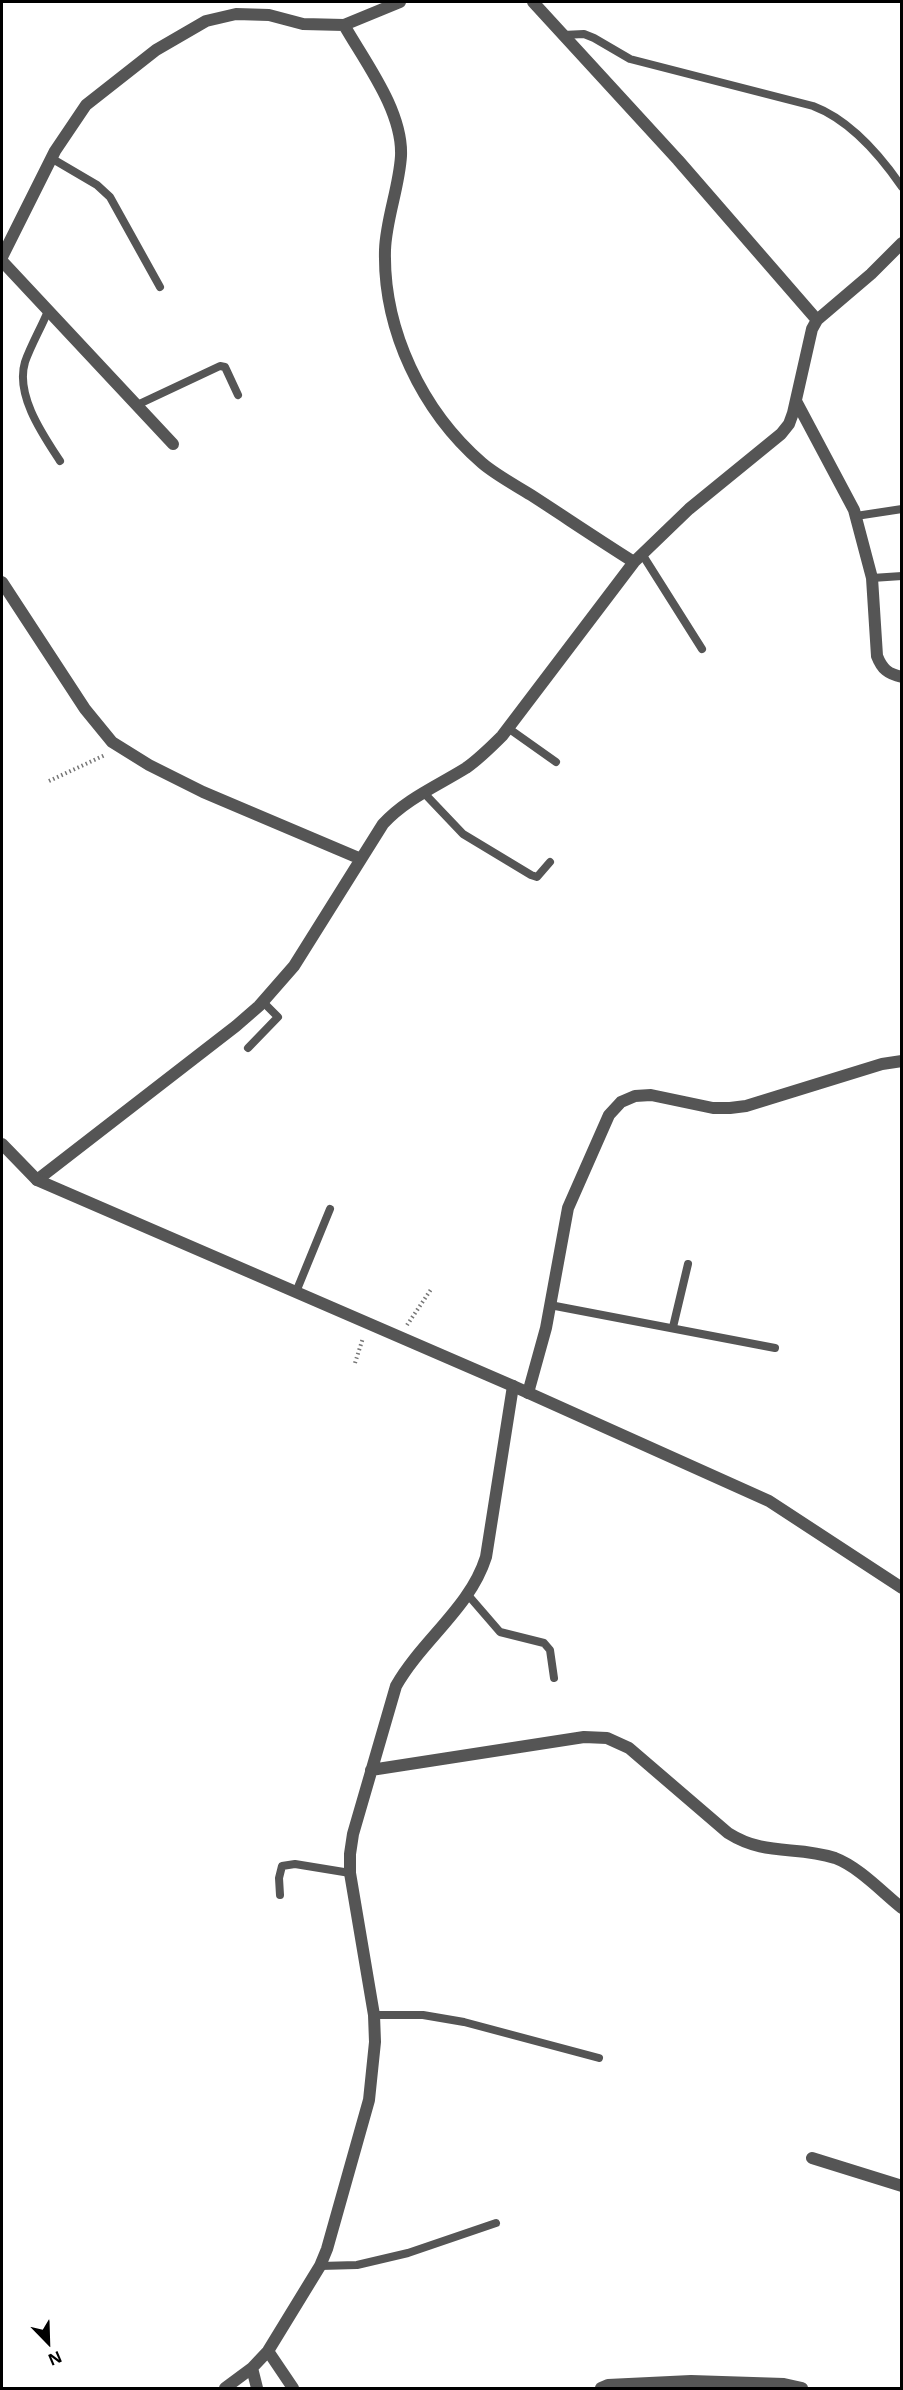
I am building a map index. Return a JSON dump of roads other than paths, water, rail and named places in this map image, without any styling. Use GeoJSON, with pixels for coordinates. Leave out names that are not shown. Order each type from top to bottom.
{"type":"FeatureCollection","features":[{"type":"Feature","properties":{"kind":"street"},"geometry":{"type":"LineString","coordinates":[[173,444],[2,259],[51,158],[86,105],[156,50],[206,21],[236,14],[269,15],[303,24],[344,25],[400,2]]}},
{"type":"Feature","properties":{"kind":"street"},"geometry":{"type":"LineString","coordinates":[[533,2],[678,160],[817,320]]}},
{"type":"Feature","properties":{"kind":"street"},"geometry":{"type":"LineString","coordinates":[[344,25],[389,104],[399,128],[401,156],[385,249],[389,298],[402,346],[421,389],[450,432],[483,464],[638,558]]}},
{"type":"Feature","properties":{"kind":"street"},"geometry":{"type":"LineString","coordinates":[[38,1180],[264,1002],[294,966],[383,824],[395,811],[467,767],[485,753],[508,728],[638,558],[689,509],[781,434],[789,424],[812,330],[817,320],[871,274],[902,243]]}},
{"type":"Feature","properties":{"kind":"street"},"geometry":{"type":"LineString","coordinates":[[796,401],[849,497],[856,516],[872,578],[877,656],[882,668],[892,675],[902,677]]}},
{"type":"Feature","properties":{"kind":"street"},"geometry":{"type":"LineString","coordinates":[[2,582],[85,709],[112,741],[149,765],[203,792],[361,859]]}},
{"type":"Feature","properties":{"kind":"street"},"geometry":{"type":"LineString","coordinates":[[528,1393],[542,1346],[568,1208],[609,1115],[621,1102],[635,1096],[651,1095],[713,1108],[746,1106],[882,1064],[902,1061]]}},
{"type":"Feature","properties":{"kind":"street"},"geometry":{"type":"LineString","coordinates":[[2,1144],[38,1180],[513,1386],[769,1501],[902,1588]]}},
{"type":"Feature","properties":{"kind":"street"},"geometry":{"type":"LineString","coordinates":[[225,2388],[252,2368],[268,2351],[320,2266],[369,2100],[375,2042],[374,2015],[350,1873],[353,1834],[396,1686],[406,1668],[468,1595],[480,1576],[486,1557],[513,1386]]}},
{"type":"Feature","properties":{"kind":"street"},"geometry":{"type":"LineString","coordinates":[[371,1770],[584,1737],[607,1738],[629,1748],[728,1833],[744,1843],[765,1849],[816,1854],[836,1859],[853,1869],[902,1908]]}},
{"type":"Feature","properties":{"kind":"street"},"geometry":{"type":"LineString","coordinates":[[812,2158],[902,2186]]}},
{"type":"Feature","properties":{"kind":"street"},"geometry":{"type":"LineString","coordinates":[[268,2351],[293,2388]]}},
{"type":"Feature","properties":{"kind":"street"},"geometry":{"type":"LineString","coordinates":[[252,2368],[256,2388]]}},
{"type":"Feature","properties":{"kind":"street"},"geometry":{"type":"LineString","coordinates":[[601,2388],[608,2385],[691,2381],[784,2384],[802,2388]]}},
{"type":"Feature","properties":{"kind":"lane"},"geometry":{"type":"LineString","coordinates":[[563,35],[584,34],[630,59],[813,106],[832,113],[884,160],[902,187]]}},
{"type":"Feature","properties":{"kind":"lane"},"geometry":{"type":"LineString","coordinates":[[51,158],[97,185],[110,197],[160,287]]}},
{"type":"Feature","properties":{"kind":"lane"},"geometry":{"type":"LineString","coordinates":[[48,311],[24,364],[24,385],[34,420],[60,460]]}},
{"type":"Feature","properties":{"kind":"lane"},"geometry":{"type":"LineString","coordinates":[[137,405],[220,366],[225,367],[238,395]]}},
{"type":"Feature","properties":{"kind":"lane"},"geometry":{"type":"LineString","coordinates":[[856,516],[902,509]]}},
{"type":"Feature","properties":{"kind":"lane"},"geometry":{"type":"LineString","coordinates":[[638,558],[702,649]]}},
{"type":"Feature","properties":{"kind":"lane"},"geometry":{"type":"LineString","coordinates":[[872,578],[902,576]]}},
{"type":"Feature","properties":{"kind":"lane"},"geometry":{"type":"LineString","coordinates":[[508,728],[556,762]]}},
{"type":"Feature","properties":{"kind":"lane"},"geometry":{"type":"LineString","coordinates":[[424,793],[463,834],[531,875],[537,877],[540,875],[550,862]]}},
{"type":"Feature","properties":{"kind":"lane"},"geometry":{"type":"LineString","coordinates":[[248,1048],[278,1017],[264,1002]]}},
{"type":"Feature","properties":{"kind":"lane"},"geometry":{"type":"LineString","coordinates":[[296,1292],[330,1209]]}},
{"type":"Feature","properties":{"kind":"lane"},"geometry":{"type":"LineString","coordinates":[[673,1327],[688,1264]]}},
{"type":"Feature","properties":{"kind":"lane"},"geometry":{"type":"LineString","coordinates":[[550,1305],[775,1348]]}},
{"type":"Feature","properties":{"kind":"lane"},"geometry":{"type":"LineString","coordinates":[[468,1595],[500,1632],[544,1643],[550,1650],[554,1678]]}},
{"type":"Feature","properties":{"kind":"lane"},"geometry":{"type":"LineString","coordinates":[[280,1895],[279,1878],[282,1866],[295,1864],[350,1873]]}},
{"type":"Feature","properties":{"kind":"lane"},"geometry":{"type":"LineString","coordinates":[[374,2015],[423,2016],[464,2022],[599,2058]]}},
{"type":"Feature","properties":{"kind":"lane"},"geometry":{"type":"LineString","coordinates":[[320,2266],[357,2265],[408,2253],[496,2223]]}}]}
